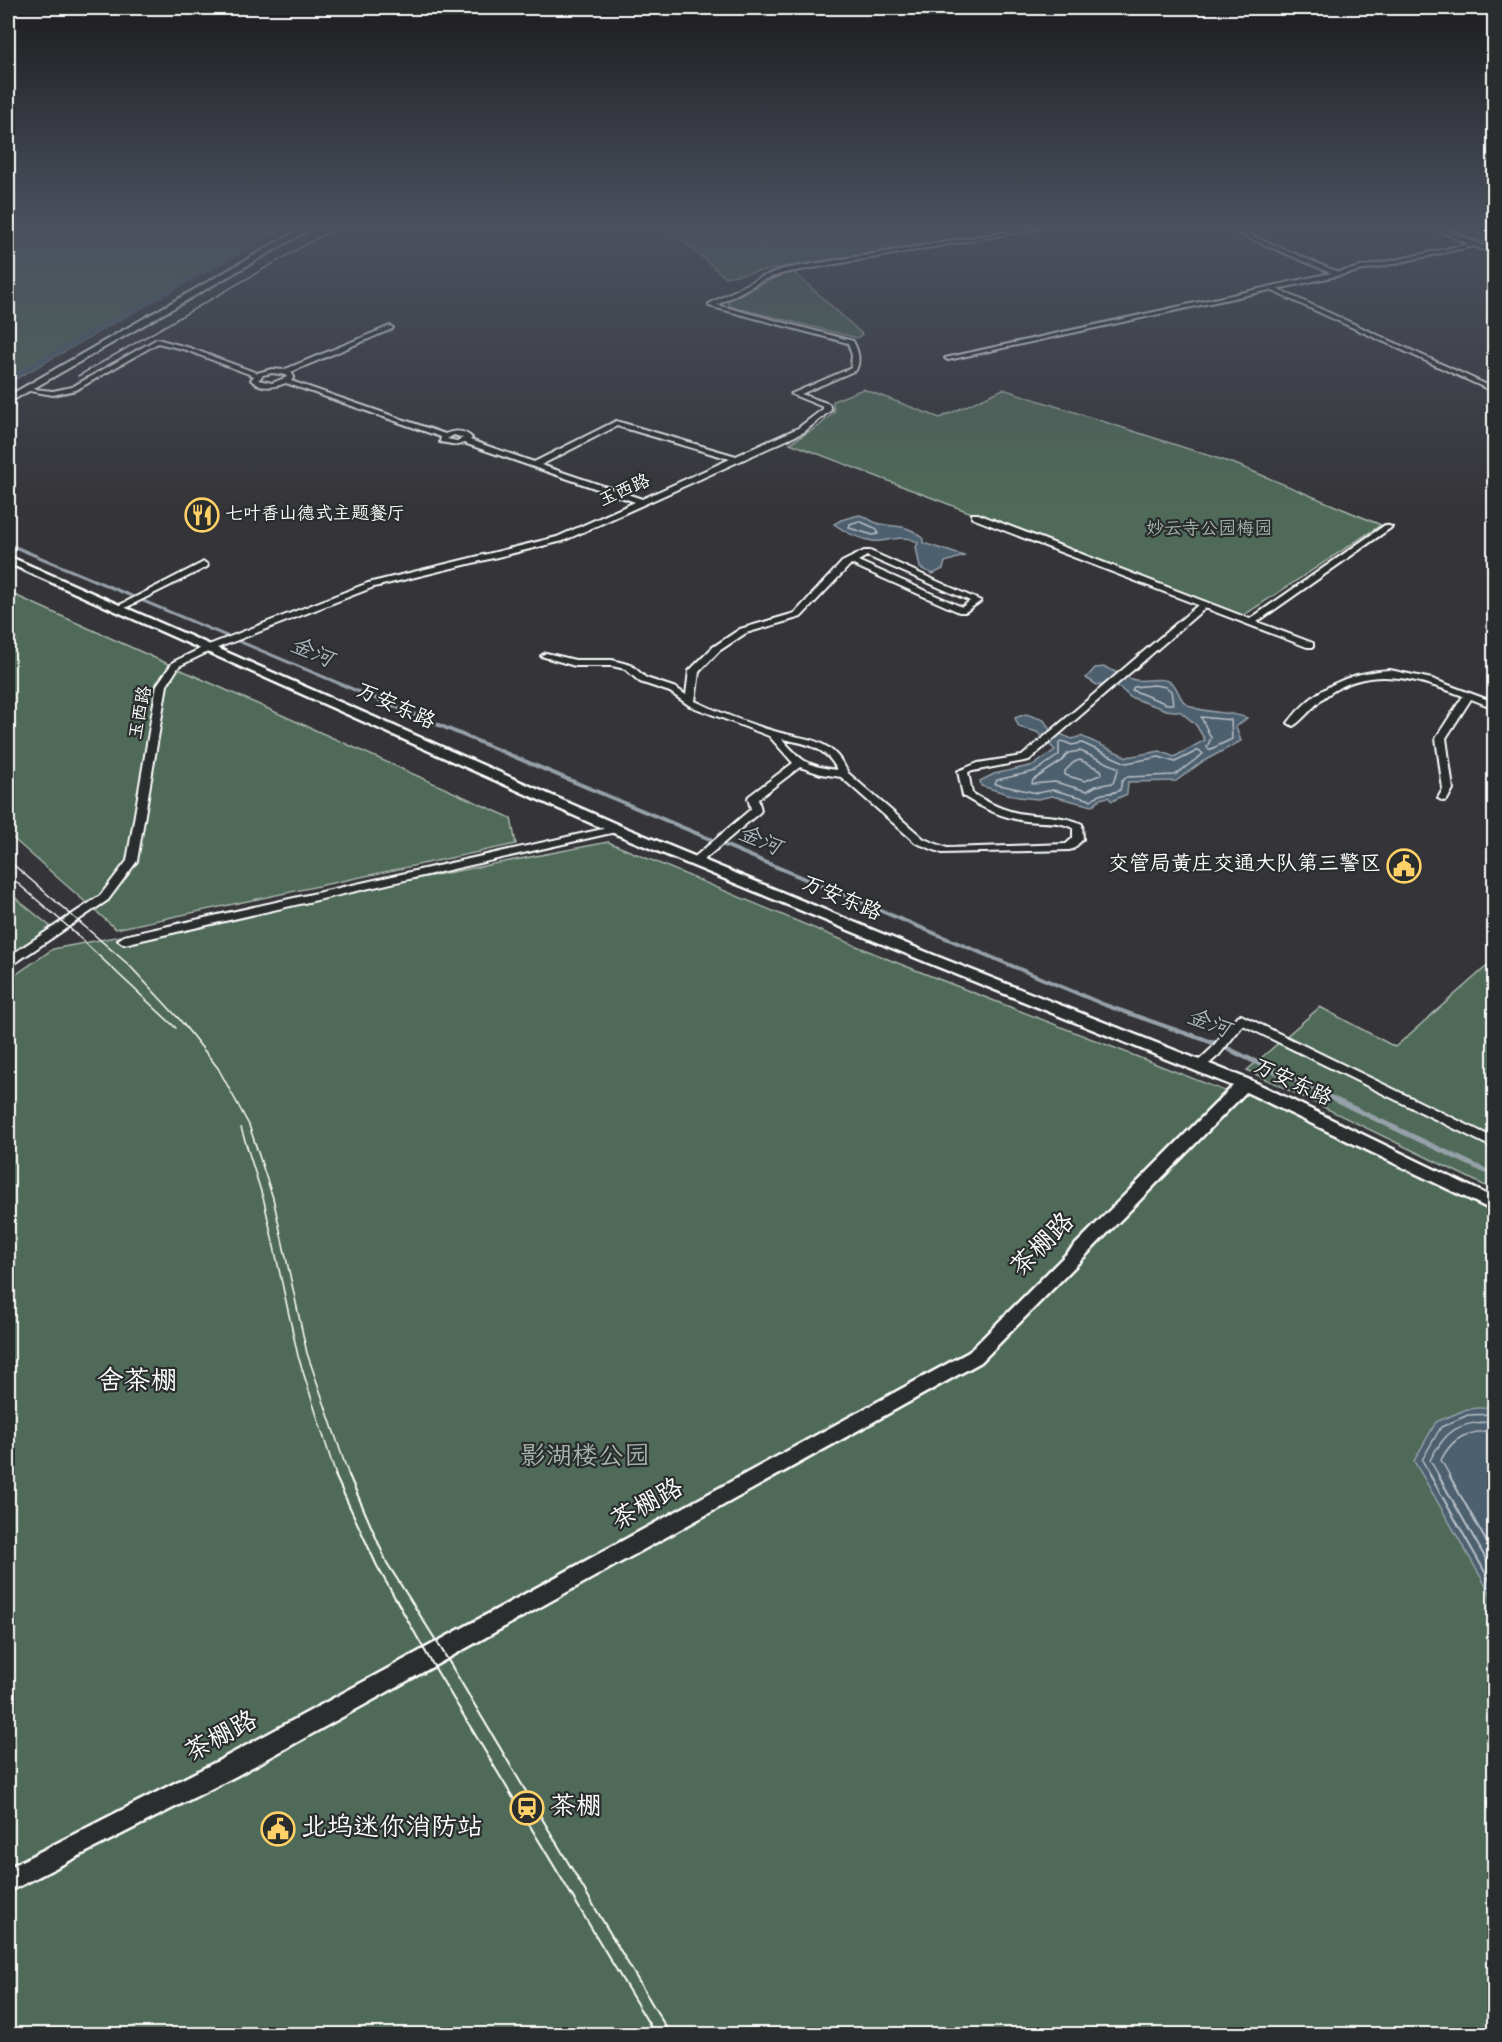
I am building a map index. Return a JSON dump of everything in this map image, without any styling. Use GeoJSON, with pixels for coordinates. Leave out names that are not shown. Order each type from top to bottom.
{"type":"FeatureCollection","features":[{"type":"Feature","properties":{"kind":"main road"},"geometry":{"type":"LineString","coordinates":[[8,393],[137,320]]}},
{"type":"Feature","properties":{"kind":"main road"},"geometry":{"type":"LineString","coordinates":[[8,400],[146,320]]}},
{"type":"Feature","properties":{"kind":"street","name":"玉西路"},"geometry":{"type":"LineString","coordinates":[[8,962],[104,898],[132,861],[162,685],[176,664],[208,648],[371,585],[560,539],[801,430],[827,410],[826,406],[795,394],[854,369],[856,363],[851,342],[769,320]]}},
{"type":"Feature","properties":{"kind":"street"},"geometry":{"type":"LineString","coordinates":[[948,358],[1121,320]]}},
{"type":"Feature","properties":{"kind":"street"},"geometry":{"type":"LineString","coordinates":[[1341,320],[1494,390]]}},
{"type":"Feature","properties":{"kind":"street"},"geometry":{"type":"LineString","coordinates":[[26,389],[53,393],[74,389],[157,341],[188,349],[214,361],[257,375],[266,372],[285,372],[390,328]]}},
{"type":"Feature","properties":{"kind":"street"},"geometry":{"type":"LineString","coordinates":[[214,361],[232,359],[266,372]]}},
{"type":"Feature","properties":{"kind":"street"},"geometry":{"type":"LineString","coordinates":[[257,375],[256,381],[263,384],[285,381],[291,377],[285,372]]}},
{"type":"Feature","properties":{"kind":"street"},"geometry":{"type":"LineString","coordinates":[[285,381],[445,436],[443,440],[447,443],[465,441],[642,502]]}},
{"type":"Feature","properties":{"kind":"street"},"geometry":{"type":"LineString","coordinates":[[535,465],[616,423],[736,459]]}},
{"type":"Feature","properties":{"kind":"street"},"geometry":{"type":"LineString","coordinates":[[975,516],[1310,645]]}},
{"type":"Feature","properties":{"kind":"street"},"geometry":{"type":"LineString","coordinates":[[1251,622],[1388,527]]}},
{"type":"Feature","properties":{"kind":"street"},"geometry":{"type":"LineString","coordinates":[[690,702],[694,671],[716,648],[743,631],[798,615],[830,579],[851,561],[867,553],[977,601],[962,610],[851,561]]}},
{"type":"Feature","properties":{"kind":"street","name":"万安东路"},"geometry":{"type":"LineString","coordinates":[[8,559],[616,829],[931,959],[1244,1084],[1494,1205]]}},
{"type":"Feature","properties":{"kind":"street"},"geometry":{"type":"LineString","coordinates":[[118,608],[204,565]]}},
{"type":"Feature","properties":{"kind":"street"},"geometry":{"type":"LineString","coordinates":[[546,656],[575,663],[612,663],[628,667],[643,680],[673,690],[690,702],[772,734],[817,744],[838,758],[844,774],[920,841],[946,851],[1069,848],[1078,839],[1078,826],[1065,819],[1025,818],[978,801],[967,794],[963,771],[975,766],[1000,764],[1025,758],[1204,604]]}},
{"type":"Feature","properties":{"kind":"street"},"geometry":{"type":"LineString","coordinates":[[1293,723],[1302,709],[1343,682],[1380,674],[1404,675],[1494,705]]}},
{"type":"Feature","properties":{"kind":"street"},"geometry":{"type":"LineString","coordinates":[[1443,798],[1448,789],[1441,738],[1469,695]]}},
{"type":"Feature","properties":{"kind":"street"},"geometry":{"type":"LineString","coordinates":[[772,734],[799,763],[821,771],[844,774]]}},
{"type":"Feature","properties":{"kind":"street"},"geometry":{"type":"LineString","coordinates":[[695,862],[756,810],[753,798],[799,763]]}},
{"type":"Feature","properties":{"kind":"street"},"geometry":{"type":"LineString","coordinates":[[124,940],[616,829]]}},
{"type":"Feature","properties":{"kind":"street"},"geometry":{"type":"LineString","coordinates":[[1199,1066],[1215,1052],[1241,1019],[1494,1143]]}},
{"type":"Feature","properties":{"kind":"street","name":"茶棚路"},"geometry":{"type":"LineString","coordinates":[[8,1880],[238,1762],[975,1357],[1244,1084]]}},
{"type":"Feature","properties":{"kind":"green space"},"geometry":{"type":"Polygon","coordinates":[[[8,320],[119,320],[8,383],[8,320]]]}},
{"type":"Feature","properties":{"kind":"green space"},"geometry":{"type":"Polygon","coordinates":[[[787,320],[847,320],[862,334],[857,338],[787,320]]]}},
{"type":"Feature","properties":{"kind":"green space","name":"妙云寺公园梅园"},"geometry":{"type":"Polygon","coordinates":[[[863,389],[940,418],[1003,389],[1235,464],[1381,525],[1241,617],[790,443],[819,426],[834,412],[833,401],[863,389]]]}},
{"type":"Feature","properties":{"kind":"green space"},"geometry":{"type":"Polygon","coordinates":[[[8,592],[511,818],[516,844],[116,929],[8,834],[8,592]]]}},
{"type":"Feature","properties":{"kind":"green space","name":"影湖楼公园"},"geometry":{"type":"Polygon","coordinates":[[[608,842],[890,960],[1235,1095],[1242,1091],[1250,1092],[1494,1210],[1494,2034],[8,2034],[8,980],[53,949],[608,842]]]}},
{"type":"Feature","properties":{"kind":"green space"},"geometry":{"type":"Polygon","coordinates":[[[8,892],[51,927],[8,956],[8,892]]]}},
{"type":"Feature","properties":{"kind":"green space"},"geometry":{"type":"Polygon","coordinates":[[[1494,960],[1494,1190],[1247,1070],[1320,1007],[1395,1047],[1494,960]]]}},
{"type":"Feature","properties":{"kind":"water"},"geometry":{"type":"Polygon","coordinates":[[[859,515],[877,523],[911,530],[923,538],[923,543],[964,556],[945,562],[943,569],[933,574],[920,568],[916,547],[918,543],[906,538],[868,540],[852,535],[834,524],[859,515]]]}},
{"type":"Feature","properties":{"kind":"water"},"geometry":{"type":"Polygon","coordinates":[[[1105,667],[1135,680],[1168,681],[1175,686],[1183,701],[1192,707],[1247,718],[1236,727],[1241,741],[1202,762],[1176,781],[1128,782],[1127,794],[1112,801],[1108,797],[1100,799],[1092,806],[1052,796],[1038,799],[1018,797],[981,786],[980,781],[994,774],[1034,765],[1055,750],[1037,732],[1019,727],[1015,718],[1026,714],[1044,720],[1050,730],[1072,739],[1081,736],[1127,757],[1160,751],[1174,757],[1205,740],[1196,725],[1181,712],[1166,710],[1130,697],[1120,688],[1097,685],[1086,678],[1095,668],[1105,667]]]}},
{"type":"Feature","properties":{"kind":"water"},"geometry":{"type":"Polygon","coordinates":[[[1490,1407],[1494,1409],[1494,1600],[1414,1461],[1436,1422],[1467,1409],[1490,1407]]]}},
{"type":"Feature","properties":{"kind":"waterway"},"geometry":{"type":"LineString","coordinates":[[8,380],[115,320]]}},
{"type":"Feature","properties":{"kind":"waterway","name":"金河"},"geometry":{"type":"LineString","coordinates":[[8,544],[369,696]]}},
{"type":"Feature","properties":{"kind":"waterway","name":"金河"},"geometry":{"type":"LineString","coordinates":[[365,694],[1105,1005],[1196,1037]]}},
{"type":"Feature","properties":{"kind":"waterway","name":"金河"},"geometry":{"type":"LineString","coordinates":[[1192,1035],[1222,1046],[1494,1175]]}},
{"type":"Feature","properties":{"kind":"tram line"},"geometry":{"type":"LineString","coordinates":[[78,376],[175,320]]}},
{"type":"Feature","properties":{"kind":"tram line"},"geometry":{"type":"LineString","coordinates":[[8,860],[129,965],[180,1020],[218,1068],[249,1125],[273,1198],[307,1353],[349,1476]]}},
{"type":"Feature","properties":{"kind":"tram line"},"geometry":{"type":"LineString","coordinates":[[8,875],[65,924],[176,1028]]}},
{"type":"Feature","properties":{"kind":"tram line"},"geometry":{"type":"LineString","coordinates":[[241,1128],[264,1201],[298,1356],[336,1476]]}},
{"type":"Feature","properties":{"kind":"tram line"},"geometry":{"type":"LineString","coordinates":[[335,1475],[377,1566],[429,1658],[655,2034]]}},
{"type":"Feature","properties":{"kind":"tram line"},"geometry":{"type":"LineString","coordinates":[[349,1475],[387,1563],[442,1650],[670,2034]]}},
{"type":"Feature","properties":{"kind":"place","name":"七叶香山德式主题餐厅"},"geometry":{"type":"Point","coordinates":[202,515]}},
{"type":"Feature","properties":{"kind":"place","name":"交管局黄庄交通大队第三警区"},"geometry":{"type":"Point","coordinates":[1404,866]}},
{"type":"Feature","properties":{"kind":"place","name":"茶棚"},"geometry":{"type":"Point","coordinates":[527,1808]}},
{"type":"Feature","properties":{"kind":"place","name":"北坞迷你消防站"},"geometry":{"type":"Point","coordinates":[278,1829]}},
{"type":"Feature","properties":{"kind":"district","name":"舍茶棚"},"geometry":{"type":"Point","coordinates":[137,1383]}}]}
